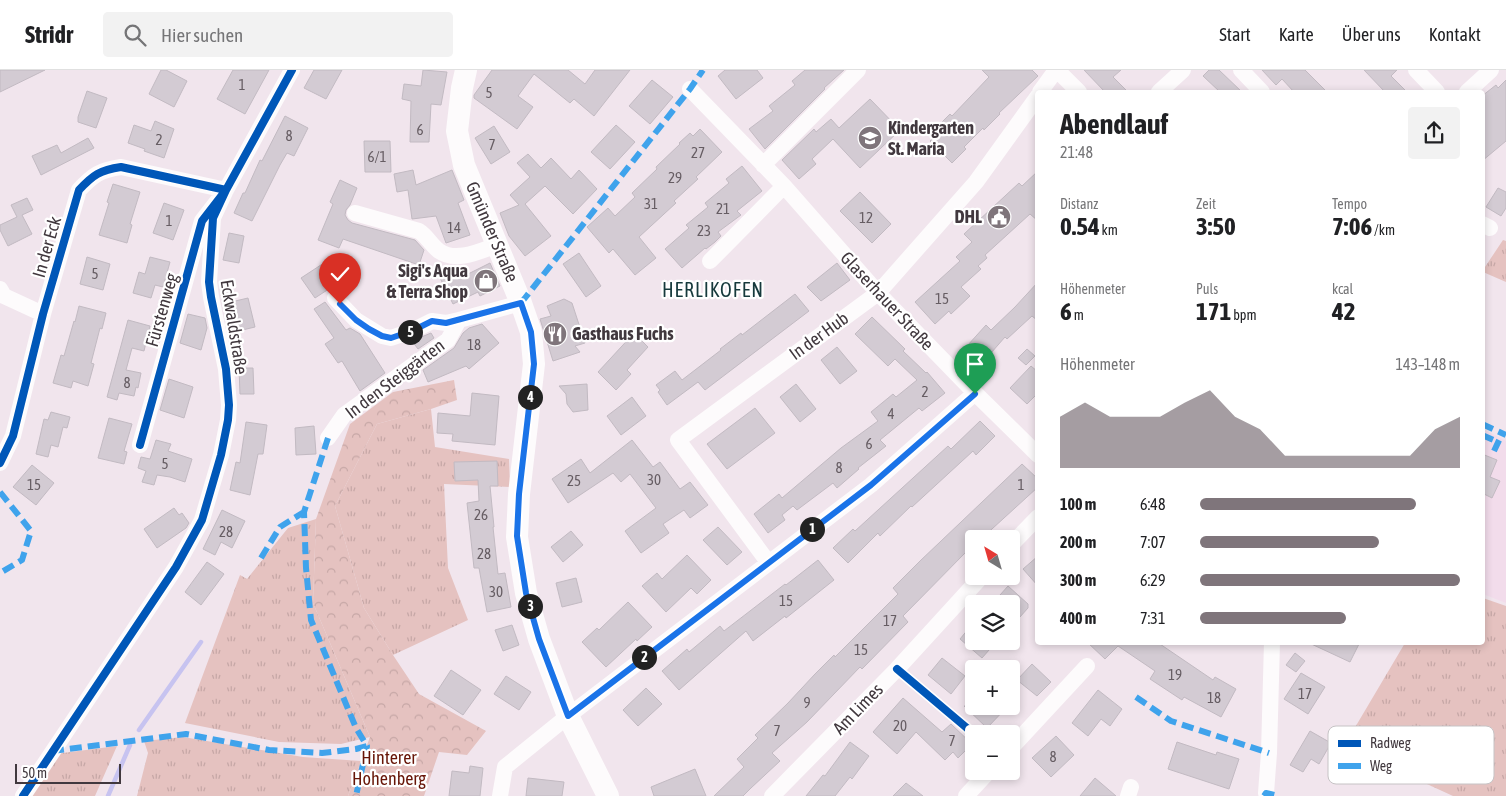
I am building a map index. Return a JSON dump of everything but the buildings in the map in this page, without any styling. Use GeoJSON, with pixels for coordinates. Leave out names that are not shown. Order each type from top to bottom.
{"type":"FeatureCollection","features":[{"type":"Feature","properties":{"kind":"main road","name":"Gmünder Straße"},"geometry":{"type":"LineString","coordinates":[[466,70],[457,131],[464,165],[521,303],[531,332],[534,364],[519,494],[517,536],[526,593],[539,639],[568,716],[608,796]]}},
{"type":"Feature","properties":{"kind":"street","name":"Eckwaldstraße"},"geometry":{"type":"LineString","coordinates":[[24,796],[176,567],[202,520],[221,456],[229,406],[226,369],[209,282],[214,218],[226,190],[292,70]]}},
{"type":"Feature","properties":{"kind":"street"},"geometry":{"type":"LineString","coordinates":[[763,165],[858,70]]}},
{"type":"Feature","properties":{"kind":"street"},"geometry":{"type":"LineString","coordinates":[[1041,90],[1056,70],[1077,90]]}},
{"type":"Feature","properties":{"kind":"street"},"geometry":{"type":"LineString","coordinates":[[1161,90],[1184,70]]}},
{"type":"Feature","properties":{"kind":"street"},"geometry":{"type":"LineString","coordinates":[[1241,70],[1260,90]]}},
{"type":"Feature","properties":{"kind":"street"},"geometry":{"type":"LineString","coordinates":[[1416,70],[1435,90]]}},
{"type":"Feature","properties":{"kind":"street"},"geometry":{"type":"LineString","coordinates":[[1469,90],[1491,70]]}},
{"type":"Feature","properties":{"kind":"street","name":"Glaserhauer Straße"},"geometry":{"type":"LineString","coordinates":[[690,89],[784,186],[878,293],[975,394],[1035,452]]}},
{"type":"Feature","properties":{"kind":"street","name":"In der Hub"},"geometry":{"type":"LineString","coordinates":[[768,562],[678,440],[878,293],[976,182],[1035,100]]}},
{"type":"Feature","properties":{"kind":"street","name":"In der Eck"},"geometry":{"type":"LineString","coordinates":[[0,462],[12,436],[43,314],[79,190],[92,176],[106,169],[121,167],[226,190]]}},
{"type":"Feature","properties":{"kind":"street"},"geometry":{"type":"LineString","coordinates":[[710,261],[784,186]]}},
{"type":"Feature","properties":{"kind":"street","name":"Fürstenweg"},"geometry":{"type":"LineString","coordinates":[[140,445],[202,221],[226,190]]}},
{"type":"Feature","properties":{"kind":"street"},"geometry":{"type":"LineString","coordinates":[[355,213],[419,231],[426,235],[440,252],[455,256],[472,254],[497,245]]}},
{"type":"Feature","properties":{"kind":"street"},"geometry":{"type":"LineString","coordinates":[[0,289],[4,296],[43,314]]}},
{"type":"Feature","properties":{"kind":"street","name":"In den Steiggärten"},"geometry":{"type":"LineString","coordinates":[[335,298],[356,320],[382,336],[391,338],[407,333],[432,321],[446,323],[521,303]]}},
{"type":"Feature","properties":{"kind":"street","name":"In den Steiggärten"},"geometry":{"type":"LineString","coordinates":[[328,438],[344,415],[448,340],[459,320]]}},
{"type":"Feature","properties":{"kind":"street"},"geometry":{"type":"LineString","coordinates":[[500,796],[505,767],[568,716],[871,485],[975,394]]}},
{"type":"Feature","properties":{"kind":"street"},"geometry":{"type":"LineString","coordinates":[[1020,536],[1035,520]]}},
{"type":"Feature","properties":{"kind":"street","name":"Am Limes"},"geometry":{"type":"LineString","coordinates":[[772,796],[897,669],[974,585]]}},
{"type":"Feature","properties":{"kind":"street"},"geometry":{"type":"LineString","coordinates":[[1266,794],[1272,645]]}},
{"type":"Feature","properties":{"kind":"street"},"geometry":{"type":"LineString","coordinates":[[1020,738],[1087,666]]}},
{"type":"Feature","properties":{"kind":"street"},"geometry":{"type":"LineString","coordinates":[[966,796],[981,780]]}},
{"type":"Feature","properties":{"kind":"shaded area"},"geometry":{"type":"Polygon","coordinates":[[[1485,430],[1506,441],[1506,603],[1485,595],[1485,430]]]}},
{"type":"Feature","properties":{"kind":"green space"},"geometry":{"type":"Polygon","coordinates":[[[1503,240],[1506,241],[1506,282],[1485,273],[1485,267],[1503,240]]]}},
{"type":"Feature","properties":{"kind":"green space","name":"Hinterer Hohenberg"},"geometry":{"type":"Polygon","coordinates":[[[454,380],[457,400],[377,424],[335,506],[364,608],[419,694],[486,731],[467,755],[439,752],[424,796],[348,796],[370,737],[313,603],[316,519],[350,424],[393,392],[454,380]]]}},
{"type":"Feature","properties":{"kind":"green space"},"geometry":{"type":"Polygon","coordinates":[[[431,409],[435,447],[509,459],[510,487],[444,484],[448,568],[468,620],[393,655],[364,608],[335,506],[377,424],[431,409]]]}},
{"type":"Feature","properties":{"kind":"green space"},"geometry":{"type":"Polygon","coordinates":[[[316,519],[313,603],[370,737],[341,744],[279,742],[185,723],[240,575],[247,579],[288,528],[316,519]]]}},
{"type":"Feature","properties":{"kind":"green space"},"geometry":{"type":"Polygon","coordinates":[[[1485,599],[1506,606],[1506,796],[1453,796],[1427,784],[1494,784],[1494,726],[1356,726],[1404,645],[1485,645],[1485,599]]]}},
{"type":"Feature","properties":{"kind":"green space"},"geometry":{"type":"Polygon","coordinates":[[[183,737],[303,757],[361,761],[348,796],[137,796],[148,753],[144,741],[183,737]]]}},
{"type":"Feature","properties":{"kind":"green space"},"geometry":{"type":"Polygon","coordinates":[[[117,746],[95,796],[25,796],[55,754],[117,746]]]}},
{"type":"Feature","properties":{"kind":"waterway"},"geometry":{"type":"LineString","coordinates":[[139,730],[201,642]]}},
{"type":"Feature","properties":{"kind":"waterway"},"geometry":{"type":"LineString","coordinates":[[108,796],[130,745]]}},
{"type":"Feature","properties":{"kind":"marked path"},"geometry":{"type":"LineString","coordinates":[[521,303],[703,70]]}},
{"type":"Feature","properties":{"kind":"marked path"},"geometry":{"type":"LineString","coordinates":[[1485,425],[1506,435]]}},
{"type":"Feature","properties":{"kind":"marked path"},"geometry":{"type":"LineString","coordinates":[[1494,451],[1502,434]]}},
{"type":"Feature","properties":{"kind":"marked path"},"geometry":{"type":"LineString","coordinates":[[1485,436],[1498,442]]}},
{"type":"Feature","properties":{"kind":"marked path"},"geometry":{"type":"LineString","coordinates":[[328,438],[304,512],[306,568],[311,620],[356,728],[367,746],[356,796]]}},
{"type":"Feature","properties":{"kind":"marked path"},"geometry":{"type":"LineString","coordinates":[[0,492],[31,531],[22,560],[0,573]]}},
{"type":"Feature","properties":{"kind":"marked path"},"geometry":{"type":"LineString","coordinates":[[261,558],[280,527],[304,512]]}},
{"type":"Feature","properties":{"kind":"marked path"},"geometry":{"type":"LineString","coordinates":[[1136,697],[1171,721],[1269,753]]}},
{"type":"Feature","properties":{"kind":"marked path"},"geometry":{"type":"LineString","coordinates":[[52,751],[186,734],[269,750],[322,753],[367,746]]}},
{"type":"Feature","properties":{"kind":"marked path"},"geometry":{"type":"LineString","coordinates":[[1264,796],[1266,793],[1279,796]]}},
{"type":"Feature","properties":{"kind":"cycle path"},"geometry":{"type":"LineString","coordinates":[[23,796],[176,567],[202,520],[221,455],[229,405],[226,369],[209,282],[213,218],[226,190],[292,70]]}},
{"type":"Feature","properties":{"kind":"cycle path"},"geometry":{"type":"LineString","coordinates":[[0,463],[13,436],[43,314],[79,190],[97,174],[121,167],[226,190],[202,221],[140,445]]}},
{"type":"Feature","properties":{"kind":"cycle path"},"geometry":{"type":"LineString","coordinates":[[897,669],[965,726]]}},
{"type":"Feature","properties":{"kind":"place","name":"Kindergarten St. Maria"},"geometry":{"type":"Point","coordinates":[870,138]}},
{"type":"Feature","properties":{"kind":"place","name":"DHL"},"geometry":{"type":"Point","coordinates":[999,217]}},
{"type":"Feature","properties":{"kind":"place","name":"Sigi's Aqua & Terra Shop"},"geometry":{"type":"Point","coordinates":[486,281]}},
{"type":"Feature","properties":{"kind":"place","name":"Gasthaus Fuchs"},"geometry":{"type":"Point","coordinates":[555,334]}},
{"type":"Feature","properties":{"kind":"district","name":"HERLIKOFEN"},"geometry":{"type":"Point","coordinates":[713,290]}},
{"type":"Feature","properties":{"kind":"route"},"geometry":{"type":"LineString","coordinates":[[340,304],[356,320],[369,329],[382,336],[391,338],[432,321],[446,323],[521,303],[531,332],[534,364],[519,494],[517,536],[526,593],[539,639],[568,716],[871,485],[975,394]]}}]}
